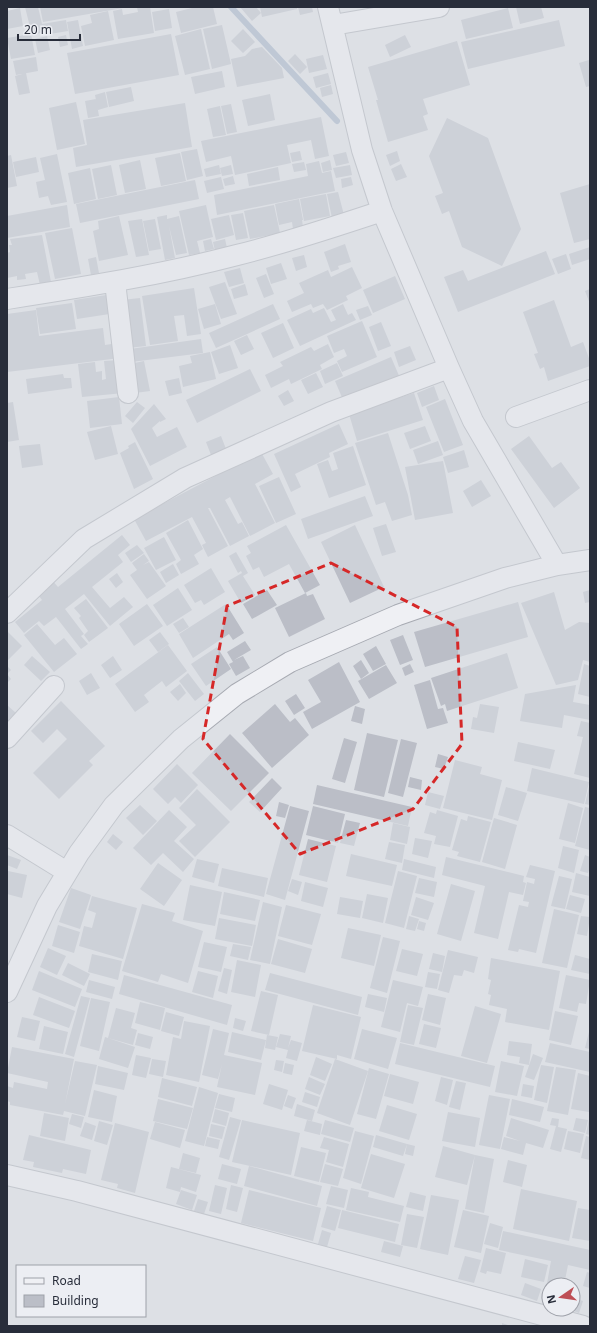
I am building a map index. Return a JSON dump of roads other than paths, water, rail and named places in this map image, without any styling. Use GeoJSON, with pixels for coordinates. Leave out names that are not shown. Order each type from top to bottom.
{"type":"FeatureCollection","features":[{"type":"Feature","properties":{"kind":"street"},"geometry":{"type":"LineString","coordinates":[[439,7],[331,16],[362,150],[382,211],[473,421],[557,565]]}},
{"type":"Feature","properties":{"kind":"street"},"geometry":{"type":"LineString","coordinates":[[7,299],[115,282],[236,255],[311,234],[382,211]]}},
{"type":"Feature","properties":{"kind":"street"},"geometry":{"type":"LineString","coordinates":[[115,282],[128,393]]}},
{"type":"Feature","properties":{"kind":"street"},"geometry":{"type":"LineString","coordinates":[[7,613],[84,539],[185,478],[331,412],[449,368]]}},
{"type":"Feature","properties":{"kind":"street"},"geometry":{"type":"LineString","coordinates":[[516,417],[590,390]]}},
{"type":"Feature","properties":{"kind":"street"},"geometry":{"type":"LineString","coordinates":[[7,992],[47,906],[79,853],[114,805],[181,739],[237,694],[290,662],[398,615],[505,578],[557,565],[590,560]]}},
{"type":"Feature","properties":{"kind":"street"},"geometry":{"type":"LineString","coordinates":[[7,738],[54,686]]}},
{"type":"Feature","properties":{"kind":"street"},"geometry":{"type":"LineString","coordinates":[[7,835],[67,872]]}},
{"type":"Feature","properties":{"kind":"street"},"geometry":{"type":"LineString","coordinates":[[7,1175],[77,1191],[582,1326]]}},
{"type":"Feature","properties":{"kind":"waterway"},"geometry":{"type":"LineString","coordinates":[[231,7],[337,121]]}}]}
